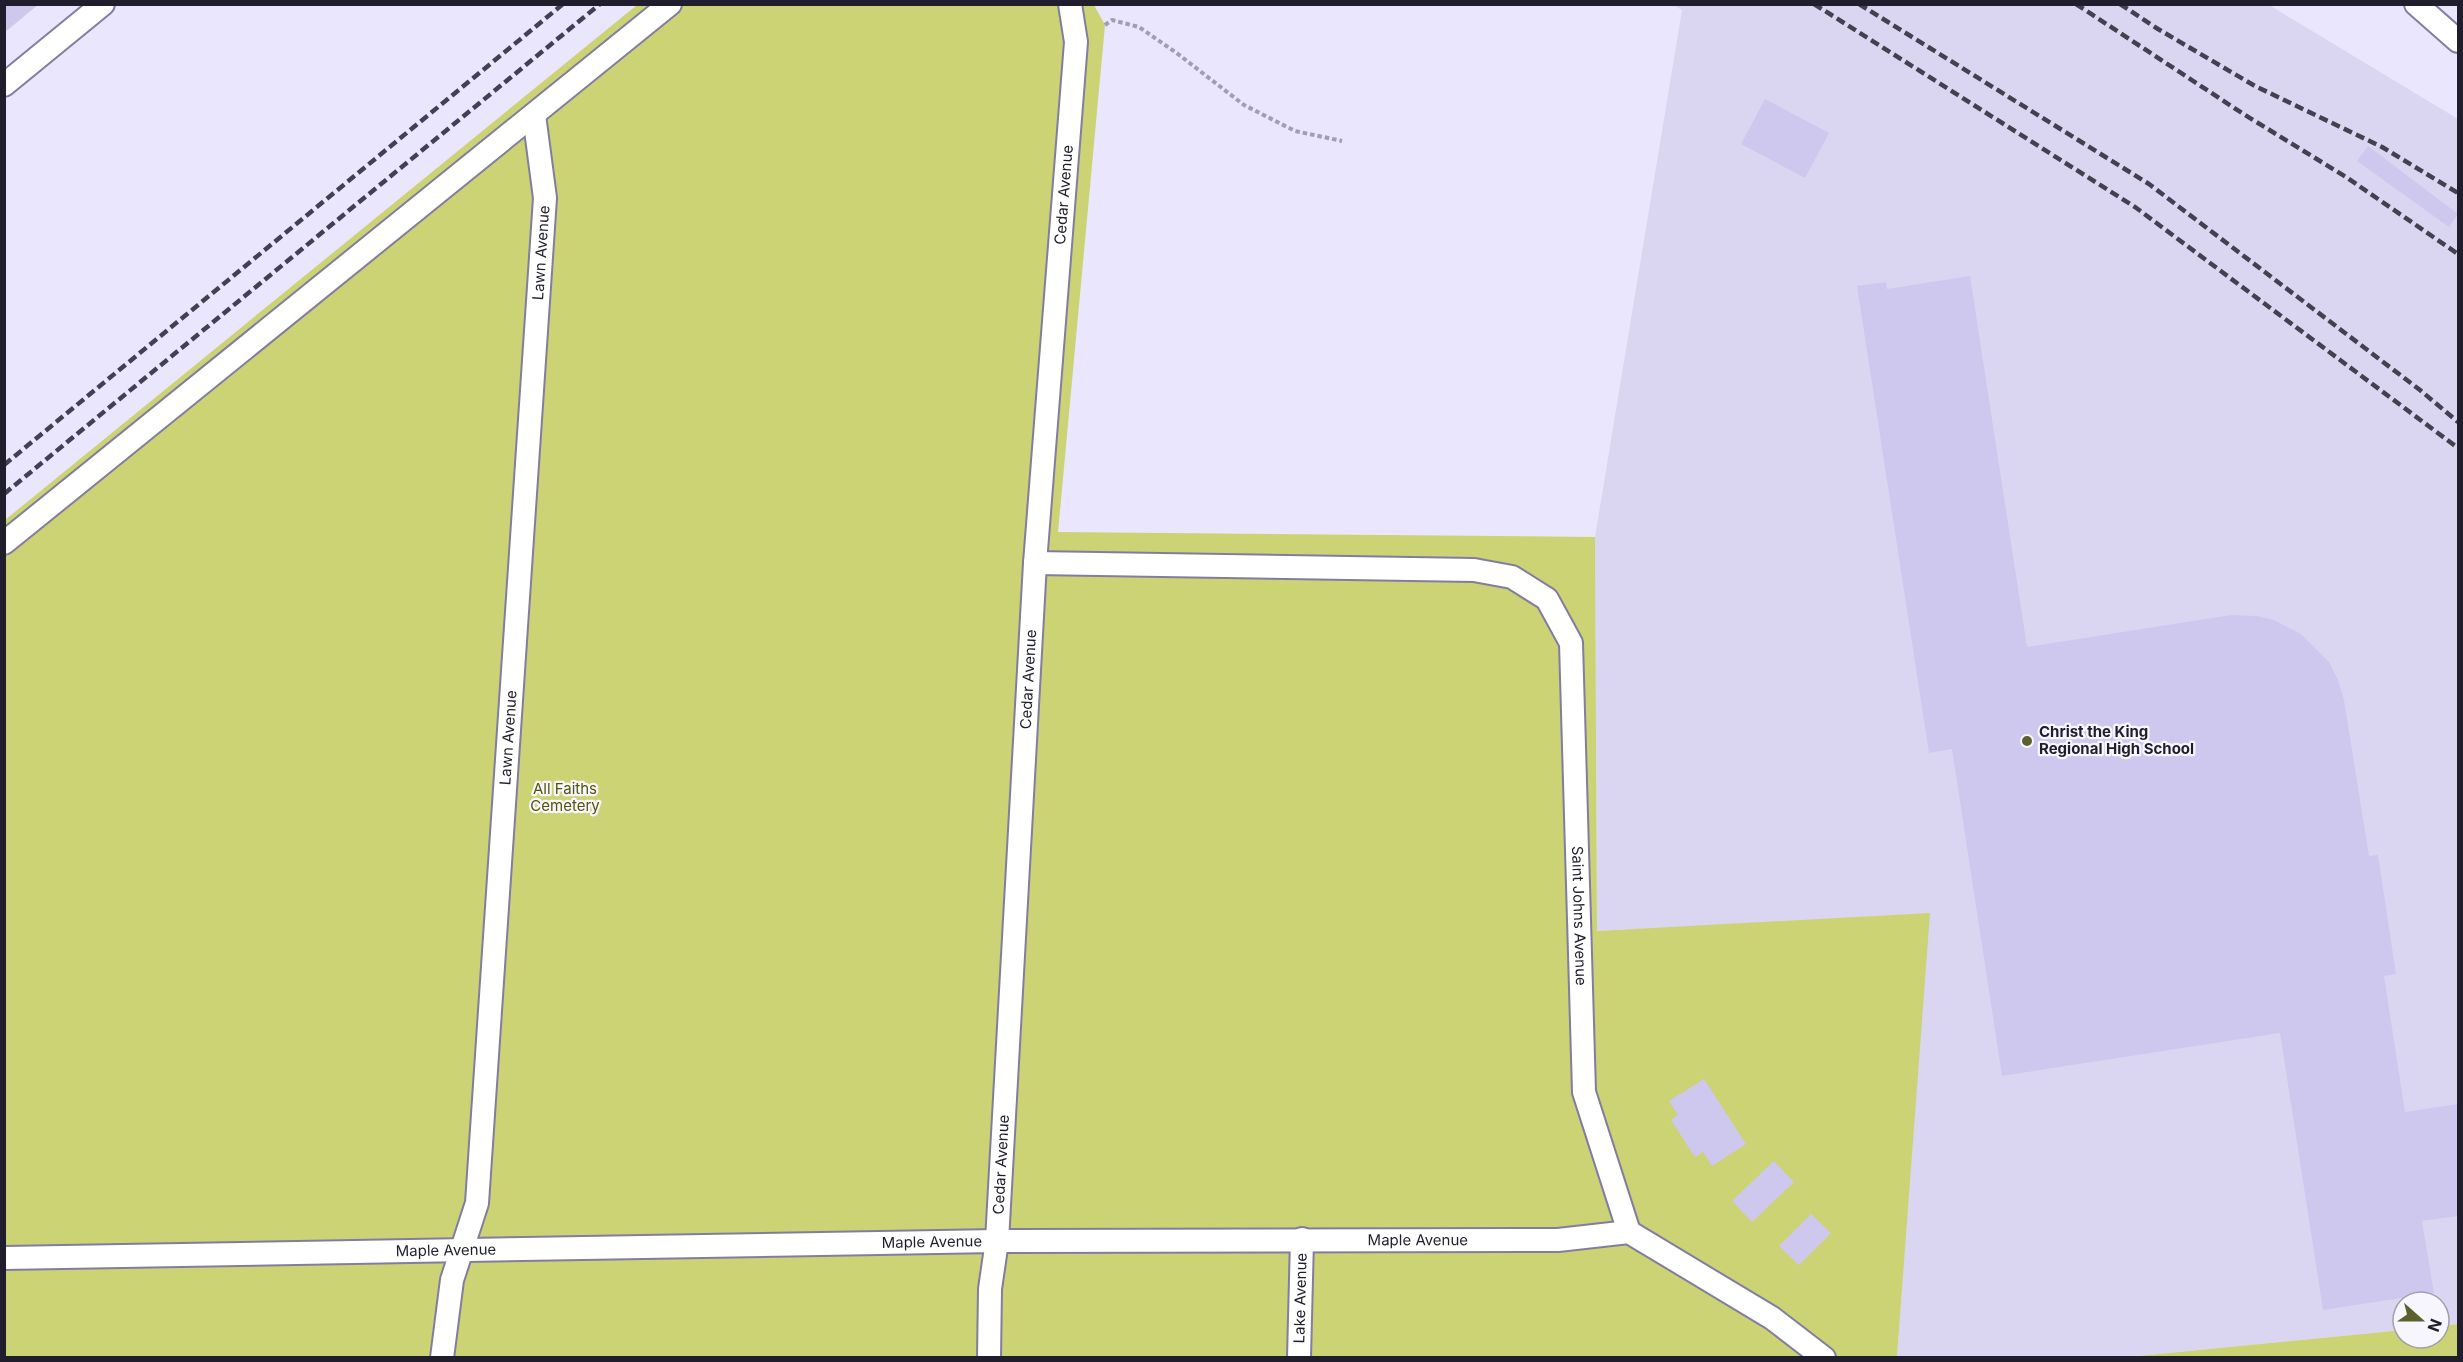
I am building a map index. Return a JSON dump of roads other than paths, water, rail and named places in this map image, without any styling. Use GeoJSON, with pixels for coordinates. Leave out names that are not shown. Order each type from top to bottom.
{"type":"FeatureCollection","features":[{"type":"Feature","properties":{"kind":"lane"},"geometry":{"type":"LineString","coordinates":[[4,85],[103,4]]}},
{"type":"Feature","properties":{"kind":"lane"},"geometry":{"type":"LineString","coordinates":[[4,543],[670,4]]}},
{"type":"Feature","properties":{"kind":"lane","name":"Cedar Avenue"},"geometry":{"type":"LineString","coordinates":[[989,1358],[990,1290],[997,1241],[1035,563],[1076,42],[1070,4]]}},
{"type":"Feature","properties":{"kind":"lane"},"geometry":{"type":"LineString","coordinates":[[2416,4],[2458,41]]}},
{"type":"Feature","properties":{"kind":"lane","name":"Lawn Avenue"},"geometry":{"type":"LineString","coordinates":[[442,1358],[452,1280],[477,1203],[543,222],[544,198],[534,115]]}},
{"type":"Feature","properties":{"kind":"lane","name":"Saint Johns Avenue"},"geometry":{"type":"LineString","coordinates":[[1035,563],[1474,570],[1512,577],[1547,599],[1571,643],[1584,1092],[1629,1232]]}},
{"type":"Feature","properties":{"kind":"lane"},"geometry":{"type":"LineString","coordinates":[[1629,1232],[1772,1318],[1824,1358]]}},
{"type":"Feature","properties":{"kind":"lane","name":"Maple Avenue"},"geometry":{"type":"LineString","coordinates":[[4,1258],[997,1241],[1558,1240],[1629,1232]]}},
{"type":"Feature","properties":{"kind":"lane","name":"Lake Avenue"},"geometry":{"type":"LineString","coordinates":[[1299,1358],[1302,1239]]}},
{"type":"Feature","properties":{"kind":"railway"},"geometry":{"type":"LineString","coordinates":[[4,465],[563,4]]}},
{"type":"Feature","properties":{"kind":"railway"},"geometry":{"type":"LineString","coordinates":[[4,494],[600,4]]}},
{"type":"Feature","properties":{"kind":"railway"},"geometry":{"type":"LineString","coordinates":[[1814,4],[2135,207],[2458,448]]}},
{"type":"Feature","properties":{"kind":"railway"},"geometry":{"type":"LineString","coordinates":[[1859,4],[2149,184],[2420,390],[2458,422]]}},
{"type":"Feature","properties":{"kind":"railway"},"geometry":{"type":"LineString","coordinates":[[2076,4],[2245,115],[2346,177],[2458,254]]}},
{"type":"Feature","properties":{"kind":"railway"},"geometry":{"type":"LineString","coordinates":[[2120,4],[2255,86],[2382,147],[2458,193]]}},
{"type":"Feature","properties":{"kind":"place","name":"Christ the King Regional High School"},"geometry":{"type":"Point","coordinates":[2027,741]}},
{"type":"Feature","properties":{"kind":"park label","name":"All Faiths Cemetery"},"geometry":{"type":"Point","coordinates":[565,798]}}]}
